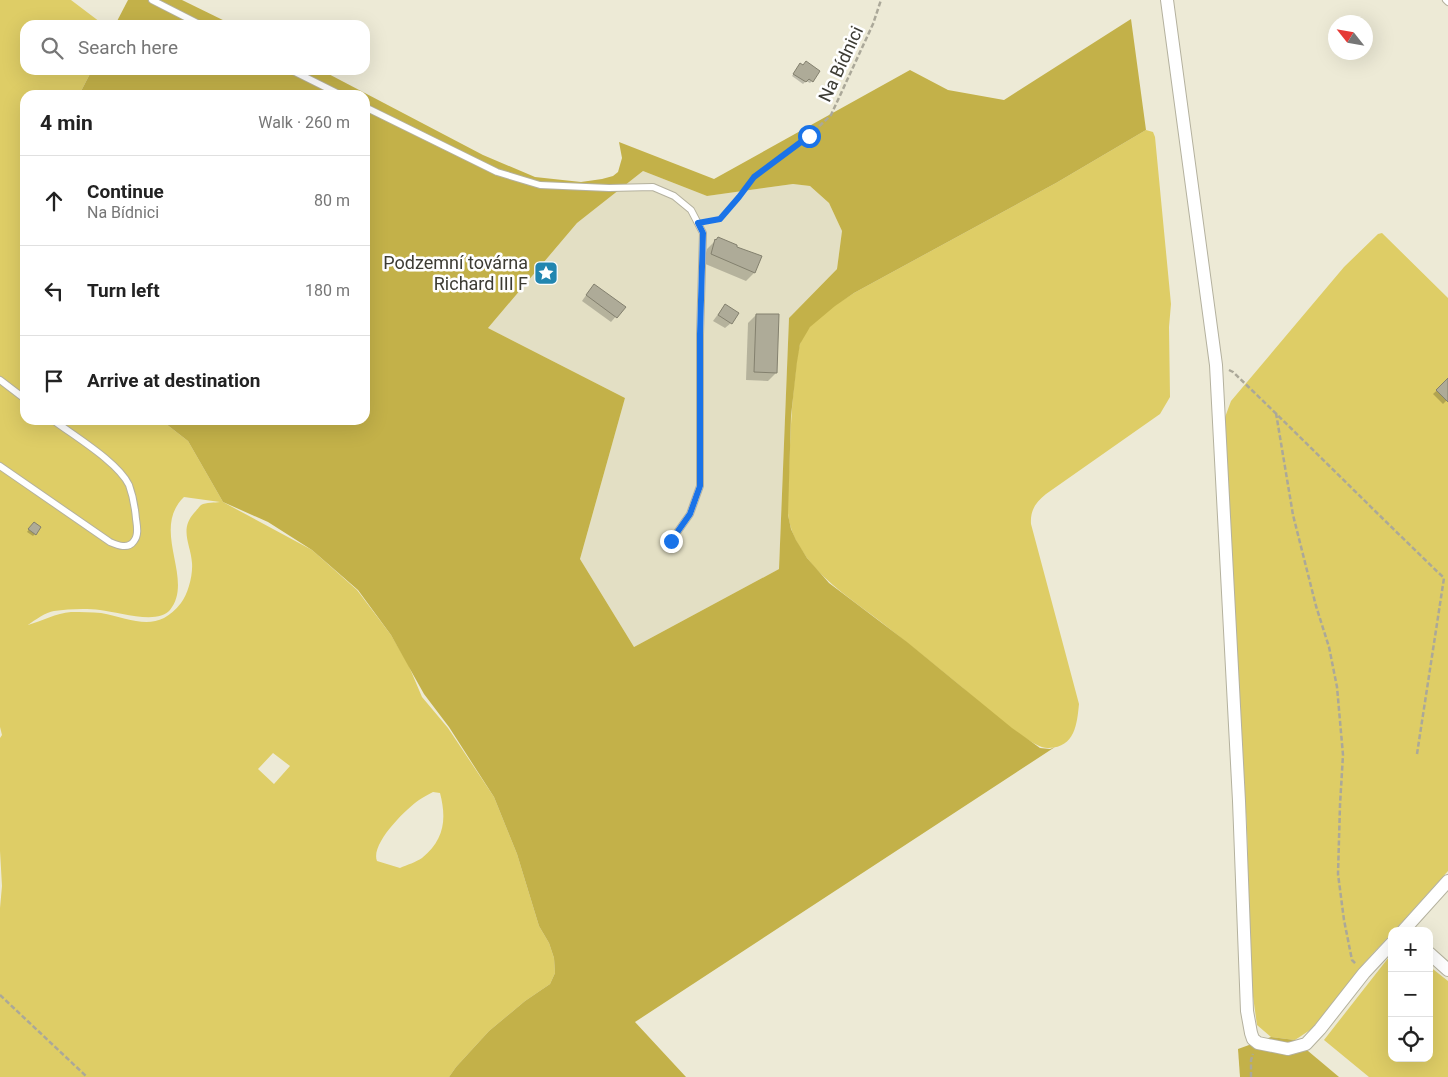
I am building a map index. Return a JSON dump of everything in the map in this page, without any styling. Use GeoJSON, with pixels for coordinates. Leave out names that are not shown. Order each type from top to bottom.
{"type":"FeatureCollection","features":[{"type":"Feature","properties":{"kind":"street"},"geometry":{"type":"LineString","coordinates":[[1167,0],[1216,365],[1240,801],[1247,1011],[1253,1039],[1258,1043],[1288,1049],[1306,1044],[1388,946]]}},
{"type":"Feature","properties":{"kind":"street"},"geometry":{"type":"LineString","coordinates":[[1407,927],[1448,881]]}},
{"type":"Feature","properties":{"kind":"street"},"geometry":{"type":"LineString","coordinates":[[1433,957],[1448,970]]}},
{"type":"Feature","properties":{"kind":"lane"},"geometry":{"type":"LineString","coordinates":[[152,0],[191,20]]}},
{"type":"Feature","properties":{"kind":"lane"},"geometry":{"type":"LineString","coordinates":[[301,75],[331,90]]}},
{"type":"Feature","properties":{"kind":"lane"},"geometry":{"type":"LineString","coordinates":[[370,109],[497,172],[540,185],[653,187],[674,196],[691,210],[703,233],[700,334],[700,486],[690,514],[671,541]]}},
{"type":"Feature","properties":{"kind":"lane"},"geometry":{"type":"LineString","coordinates":[[0,380],[20,395]]}},
{"type":"Feature","properties":{"kind":"lane"},"geometry":{"type":"LineString","coordinates":[[0,466],[110,542],[119,546],[128,546],[135,541],[137,530],[134,502],[128,484],[118,471],[94,450],[60,425]]}},
{"type":"Feature","properties":{"kind":"path","name":"Na Bídnici"},"geometry":{"type":"LineString","coordinates":[[698,223],[720,219],[754,177],[809,136],[832,115],[873,24],[881,0]]}},
{"type":"Feature","properties":{"kind":"path"},"geometry":{"type":"LineString","coordinates":[[1216,365],[1232,372],[1276,413],[1444,578]]}},
{"type":"Feature","properties":{"kind":"path"},"geometry":{"type":"LineString","coordinates":[[1276,413],[1292,515],[1329,647],[1337,687],[1344,755],[1340,804],[1338,874],[1352,960],[1364,973]]}},
{"type":"Feature","properties":{"kind":"path"},"geometry":{"type":"LineString","coordinates":[[1417,754],[1444,578],[1448,575]]}},
{"type":"Feature","properties":{"kind":"path"},"geometry":{"type":"LineString","coordinates":[[0,995],[87,1077]]}},
{"type":"Feature","properties":{"kind":"path"},"geometry":{"type":"LineString","coordinates":[[1251,1077],[1251,1060],[1258,1043]]}},
{"type":"Feature","properties":{"kind":"shaded area"},"geometry":{"type":"Polygon","coordinates":[[[0,0],[71,0],[97,20],[20,20],[20,75],[89,75],[82,90],[20,90],[20,425],[167,425],[188,441],[223,502],[312,550],[357,590],[391,635],[408,664],[422,697],[448,728],[494,797],[517,854],[539,926],[549,943],[554,958],[555,973],[550,984],[525,1001],[489,1031],[449,1077],[0,1077],[0,908],[2,886],[0,851],[0,738],[2,735],[0,727],[0,0]],[[184,497],[175,510],[171,524],[171,539],[178,584],[176,598],[170,610],[164,614],[157,617],[147,617],[95,609],[59,610],[41,616],[28,625],[54,615],[71,612],[101,613],[144,622],[154,621],[172,613],[184,599],[191,579],[192,563],[187,538],[187,525],[201,505],[220,502],[184,497]],[[273,753],[258,769],[274,784],[290,766],[273,753]],[[433,792],[413,805],[390,828],[379,846],[376,854],[377,861],[400,868],[422,858],[435,844],[442,829],[443,812],[440,793],[433,792]]]}},
{"type":"Feature","properties":{"kind":"shaded area"},"geometry":{"type":"Polygon","coordinates":[[[128,0],[182,0],[223,20],[118,20],[128,0]]]}},
{"type":"Feature","properties":{"kind":"shaded area"},"geometry":{"type":"Polygon","coordinates":[[[1131,19],[1146,130],[1056,183],[854,293],[810,327],[800,344],[797,362],[791,416],[788,515],[796,540],[807,558],[829,583],[907,642],[1012,728],[1040,748],[1050,749],[1055,747],[635,1022],[686,1077],[449,1077],[489,1031],[525,1001],[550,984],[555,973],[554,958],[549,943],[539,926],[517,854],[494,797],[449,727],[424,694],[391,635],[358,590],[312,550],[268,522],[223,502],[188,441],[167,425],[370,425],[370,96],[483,155],[535,177],[581,182],[602,179],[613,176],[618,172],[622,158],[619,142],[714,179],[910,70],[948,90],[1004,100],[1131,19]],[[643,171],[577,223],[488,328],[625,398],[580,559],[634,647],[779,569],[789,318],[837,269],[842,231],[829,203],[810,186],[793,184],[707,196],[643,171]]]}},
{"type":"Feature","properties":{"kind":"shaded area"},"geometry":{"type":"Polygon","coordinates":[[[89,75],[331,75],[359,90],[82,90],[89,75]]]}},
{"type":"Feature","properties":{"kind":"shaded area"},"geometry":{"type":"Polygon","coordinates":[[[1146,130],[1153,132],[1155,137],[1171,304],[1169,327],[1170,397],[1160,414],[1046,494],[1039,500],[1033,510],[1031,524],[1079,704],[1073,733],[1069,739],[1058,747],[1049,748],[1029,741],[1003,722],[910,645],[832,584],[802,551],[792,532],[787,507],[791,418],[798,354],[800,344],[809,328],[822,314],[838,303],[1056,183],[1146,130]]]}},
{"type":"Feature","properties":{"kind":"shaded area"},"geometry":{"type":"Polygon","coordinates":[[[643,171],[707,196],[793,184],[810,186],[829,203],[842,231],[837,269],[789,318],[779,569],[634,647],[580,559],[625,398],[488,328],[577,223],[643,171]]]}},
{"type":"Feature","properties":{"kind":"shaded area"},"geometry":{"type":"Polygon","coordinates":[[[1382,233],[1448,298],[1448,871],[1398,927],[1388,927],[1388,937],[1365,962],[1316,1026],[1295,1040],[1271,1037],[1257,1025],[1251,982],[1247,830],[1224,420],[1231,401],[1344,267],[1378,234],[1382,233]]]}},
{"type":"Feature","properties":{"kind":"shaded area"},"geometry":{"type":"Polygon","coordinates":[[[1388,958],[1388,1062],[1433,1062],[1433,969],[1448,981],[1448,1077],[1369,1077],[1324,1040],[1388,958]]]}},
{"type":"Feature","properties":{"kind":"shaded area"},"geometry":{"type":"Polygon","coordinates":[[[1271,1037],[1295,1040],[1339,1077],[1240,1077],[1238,1049],[1271,1037]]]}},
{"type":"Feature","properties":{"kind":"building"},"geometry":{"type":"Polygon","coordinates":[[[806,61],[820,71],[813,82],[809,79],[806,82],[793,74],[800,63],[803,65],[806,61]]]}},
{"type":"Feature","properties":{"kind":"building"},"geometry":{"type":"Polygon","coordinates":[[[718,237],[737,245],[737,247],[762,256],[755,273],[711,254],[715,239],[718,237]]]}},
{"type":"Feature","properties":{"kind":"building"},"geometry":{"type":"Polygon","coordinates":[[[594,284],[626,307],[617,318],[586,295],[594,284]]]}},
{"type":"Feature","properties":{"kind":"building"},"geometry":{"type":"Polygon","coordinates":[[[725,304],[739,313],[732,324],[718,315],[725,304]]]}},
{"type":"Feature","properties":{"kind":"building"},"geometry":{"type":"Polygon","coordinates":[[[756,314],[779,314],[777,373],[754,372],[756,314]]]}},
{"type":"Feature","properties":{"kind":"building"},"geometry":{"type":"Polygon","coordinates":[[[1448,378],[1448,402],[1436,390],[1448,378]]]}},
{"type":"Feature","properties":{"kind":"building"},"geometry":{"type":"Polygon","coordinates":[[[34,522],[41,527],[36,535],[28,529],[34,522]]]}},
{"type":"Feature","properties":{"kind":"place","name":"Podzemní továrna Richard III F"},"geometry":{"type":"Point","coordinates":[546,273]}},
{"type":"Feature","properties":{"kind":"route"},"geometry":{"type":"LineString","coordinates":[[671,541],[690,514],[700,486],[700,334],[703,233],[698,223],[720,219],[754,177],[780,155],[809,136]]}}]}
